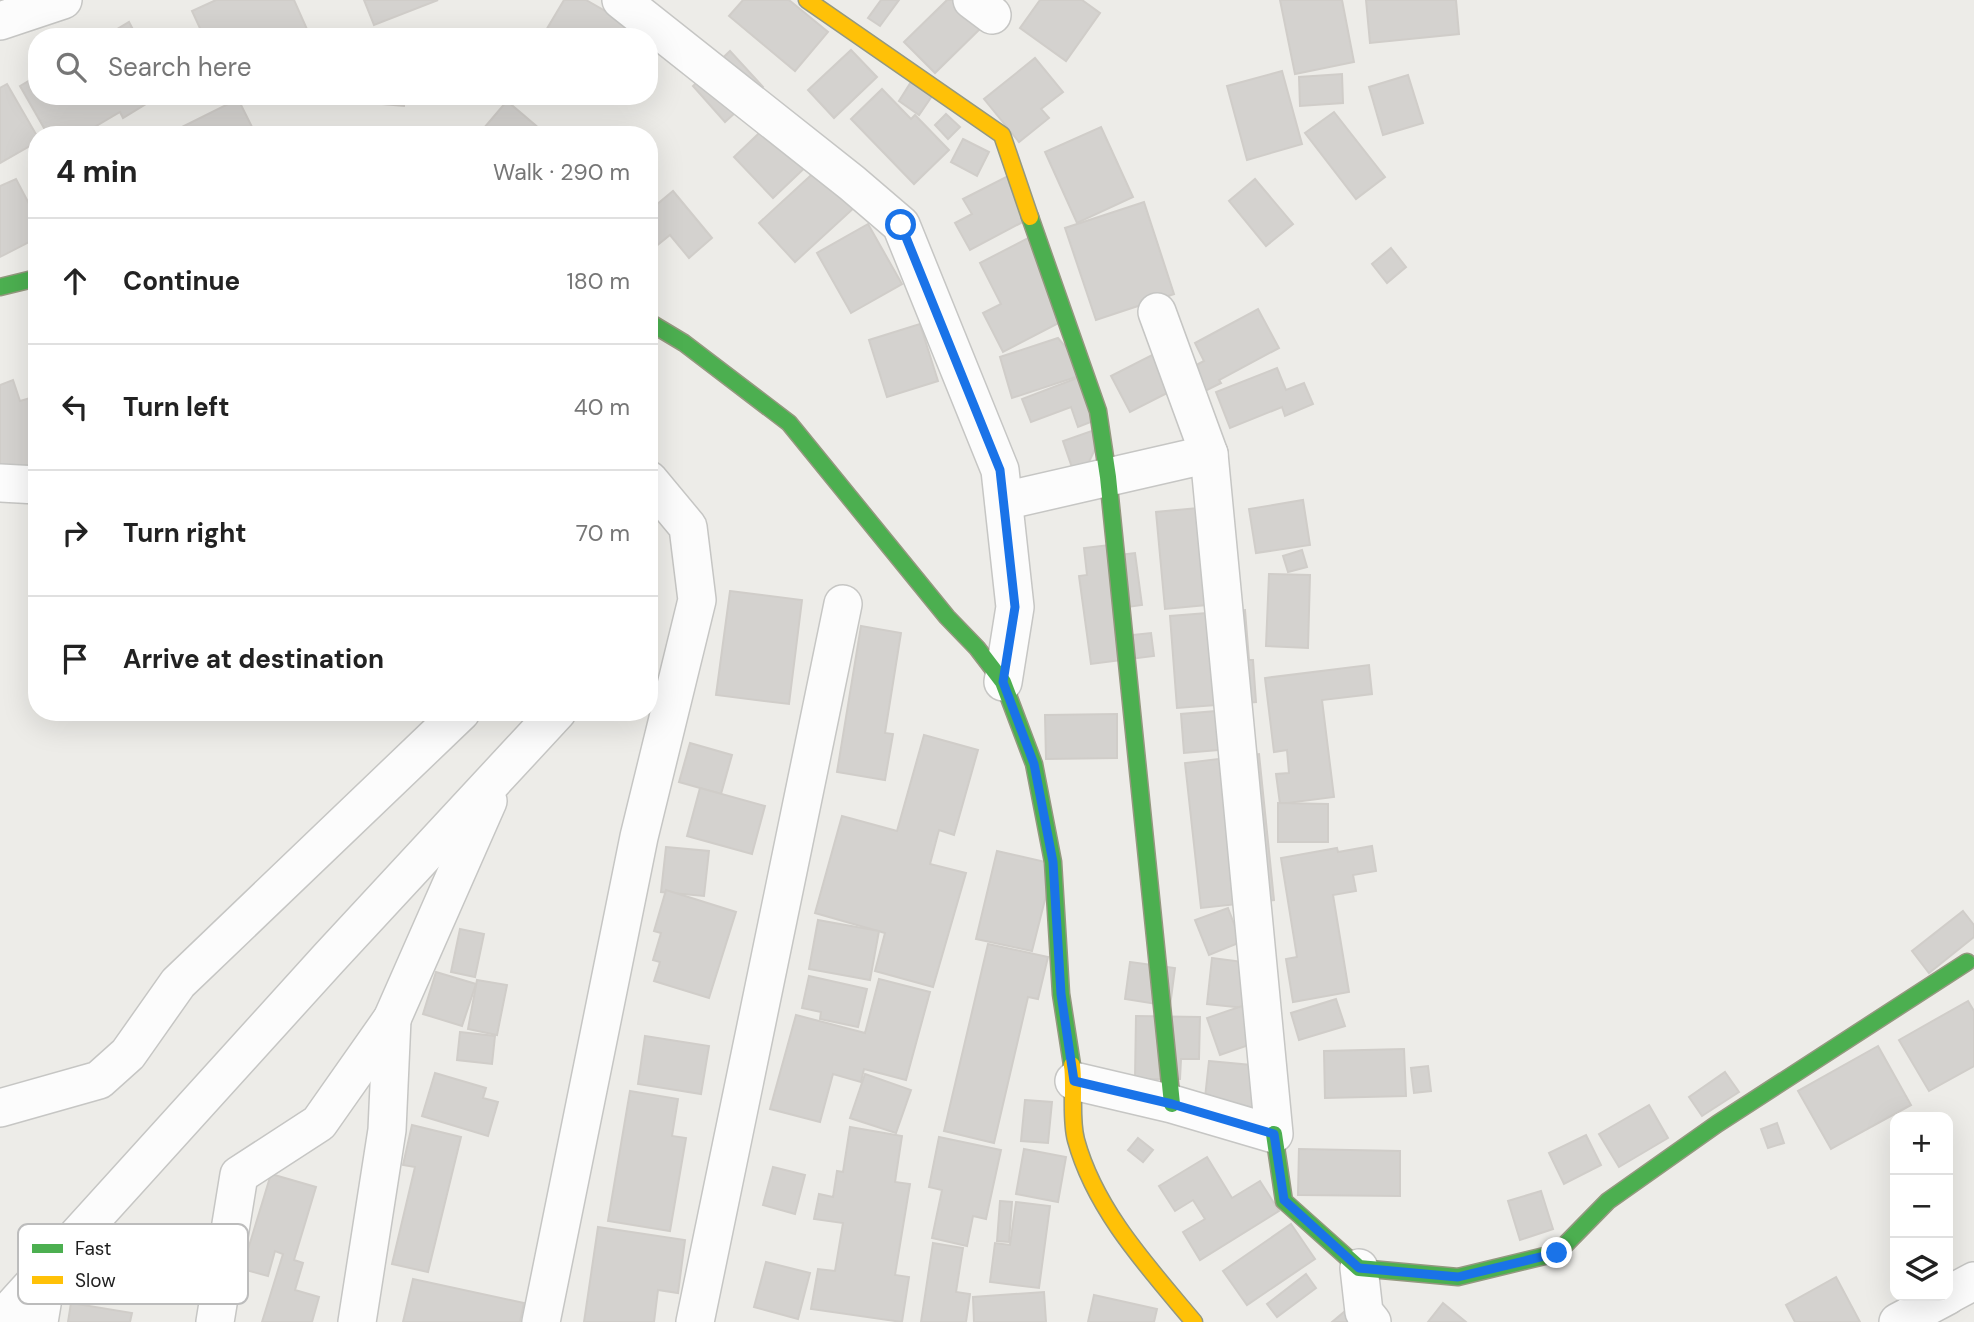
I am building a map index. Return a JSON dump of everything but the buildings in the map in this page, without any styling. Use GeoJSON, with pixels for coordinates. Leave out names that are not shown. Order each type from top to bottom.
{"type":"FeatureCollection","features":[{"type":"Feature","properties":{"kind":"street"},"geometry":{"type":"LineString","coordinates":[[0,21],[63,0]]}},
{"type":"Feature","properties":{"kind":"street"},"geometry":{"type":"LineString","coordinates":[[807,0],[1002,135],[1098,411],[1108,477],[1172,1104]]}},
{"type":"Feature","properties":{"kind":"street"},"geometry":{"type":"LineString","coordinates":[[644,7],[901,225],[1000,470],[1015,607],[1003,682]]}},
{"type":"Feature","properties":{"kind":"street"},"geometry":{"type":"LineString","coordinates":[[0,287],[28,280]]}},
{"type":"Feature","properties":{"kind":"street"},"geometry":{"type":"LineString","coordinates":[[1157,312],[1209,454],[1274,1134],[1284,1200],[1359,1268],[1458,1277],[1557,1253],[1619,1193],[1717,1124],[1967,962]]}},
{"type":"Feature","properties":{"kind":"street"},"geometry":{"type":"LineString","coordinates":[[658,327],[684,343],[789,423],[1003,682],[1034,764],[1053,862],[1061,994],[1074,1081],[1074,1138],[1092,1184],[1135,1251],[1194,1322]]}},
{"type":"Feature","properties":{"kind":"street"},"geometry":{"type":"LineString","coordinates":[[1003,501],[1209,454]]}},
{"type":"Feature","properties":{"kind":"street"},"geometry":{"type":"LineString","coordinates":[[0,483],[28,485]]}},
{"type":"Feature","properties":{"kind":"street"},"geometry":{"type":"LineString","coordinates":[[541,1322],[639,836],[697,600],[688,527],[658,491]]}},
{"type":"Feature","properties":{"kind":"street"},"geometry":{"type":"LineString","coordinates":[[695,1322],[843,604]]}},
{"type":"Feature","properties":{"kind":"street"},"geometry":{"type":"LineString","coordinates":[[0,1108],[99,1080],[128,1054],[178,983],[452,721]]}},
{"type":"Feature","properties":{"kind":"street"},"geometry":{"type":"LineString","coordinates":[[88,1224],[549,721]]}},
{"type":"Feature","properties":{"kind":"street"},"geometry":{"type":"LineString","coordinates":[[231,1224],[239,1175],[318,1123],[392,1019],[499,775]]}},
{"type":"Feature","properties":{"kind":"street"},"geometry":{"type":"LineString","coordinates":[[357,1322],[387,1130],[392,1019]]}},
{"type":"Feature","properties":{"kind":"street"},"geometry":{"type":"LineString","coordinates":[[1074,1081],[1172,1104],[1274,1134]]}},
{"type":"Feature","properties":{"kind":"street"},"geometry":{"type":"LineString","coordinates":[[1359,1268],[1364,1312],[1372,1322]]}},
{"type":"Feature","properties":{"kind":"street"},"geometry":{"type":"LineString","coordinates":[[1953,1292],[1974,1281]]}},
{"type":"Feature","properties":{"kind":"street"},"geometry":{"type":"LineString","coordinates":[[0,1321],[18,1301]]}},
{"type":"Feature","properties":{"kind":"street"},"geometry":{"type":"LineString","coordinates":[[1898,1322],[1936,1301]]}},
{"type":"Feature","properties":{"kind":"street"},"geometry":{"type":"LineString","coordinates":[[40,1322],[43,1304]]}},
{"type":"Feature","properties":{"kind":"street"},"geometry":{"type":"LineString","coordinates":[[215,1322],[218,1304]]}},
{"type":"Feature","properties":{"kind":"traffic: fast"},"geometry":{"type":"LineString","coordinates":[[1030,217],[1098,411],[1108,477],[1172,1104]]}},
{"type":"Feature","properties":{"kind":"traffic: fast"},"geometry":{"type":"LineString","coordinates":[[0,287],[28,280]]}},
{"type":"Feature","properties":{"kind":"traffic: fast"},"geometry":{"type":"LineString","coordinates":[[658,327],[684,343],[789,423],[1003,682],[1034,764],[1053,862],[1061,994],[1072,1065]]}},
{"type":"Feature","properties":{"kind":"traffic: fast"},"geometry":{"type":"LineString","coordinates":[[1274,1134],[1284,1201],[1359,1268],[1458,1277],[1557,1253],[1608,1201],[1717,1124],[1967,962]]}},
{"type":"Feature","properties":{"kind":"traffic: slow"},"geometry":{"type":"LineString","coordinates":[[807,0],[1002,135],[1030,217]]}},
{"type":"Feature","properties":{"kind":"traffic: slow"},"geometry":{"type":"LineString","coordinates":[[1072,1065],[1074,1131],[1096,1190],[1125,1237],[1194,1322]]}},
{"type":"Feature","properties":{"kind":"route"},"geometry":{"type":"LineString","coordinates":[[901,225],[1000,470],[1015,607],[1003,682],[1034,764],[1053,862],[1061,994],[1074,1081],[1172,1104],[1274,1134],[1284,1200],[1359,1268],[1458,1277],[1557,1253]]}}]}
